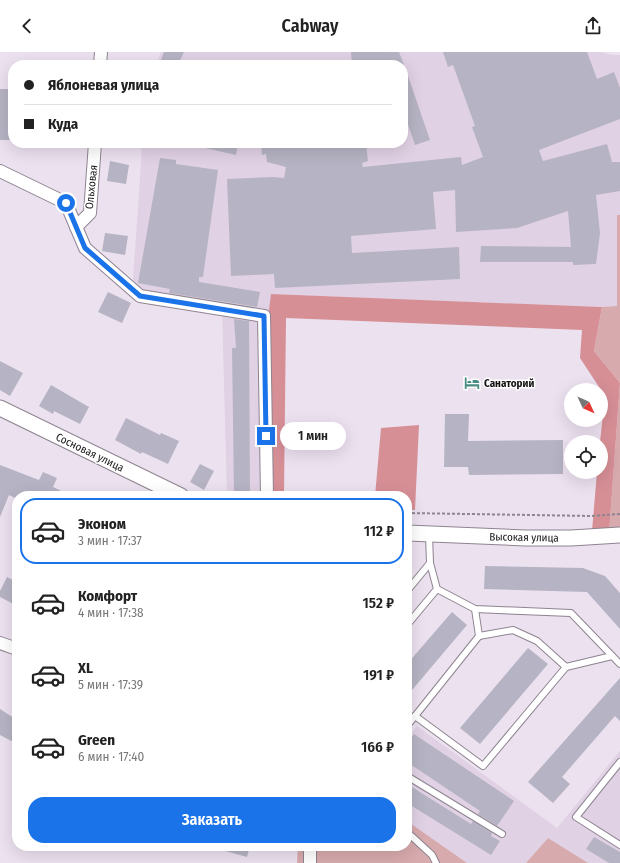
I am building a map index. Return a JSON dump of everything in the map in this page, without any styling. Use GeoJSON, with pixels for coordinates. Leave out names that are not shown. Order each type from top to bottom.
{"type":"FeatureCollection","features":[{"type":"Feature","properties":{"kind":"street","name":"Ольховая"},"geometry":{"type":"LineString","coordinates":[[76,227],[90,213],[95,148]]}},
{"type":"Feature","properties":{"kind":"street"},"geometry":{"type":"LineString","coordinates":[[0,172],[66,203],[85,248],[140,296],[264,316],[267,491]]}},
{"type":"Feature","properties":{"kind":"street","name":"Сосновая улица"},"geometry":{"type":"LineString","coordinates":[[0,408],[170,491]]}},
{"type":"Feature","properties":{"kind":"street"},"geometry":{"type":"LineString","coordinates":[[412,533],[429,535]]}},
{"type":"Feature","properties":{"kind":"street","name":"Высокая улица"},"geometry":{"type":"LineString","coordinates":[[429,535],[571,538],[620,535]]}},
{"type":"Feature","properties":{"kind":"street"},"geometry":{"type":"LineString","coordinates":[[0,643],[12,647]]}},
{"type":"Feature","properties":{"kind":"street"},"geometry":{"type":"LineString","coordinates":[[310,851],[310,863]]}},
{"type":"Feature","properties":{"kind":"lane"},"geometry":{"type":"LineString","coordinates":[[429,535],[430,563],[437,589],[475,609],[571,613],[620,664]]}},
{"type":"Feature","properties":{"kind":"lane"},"geometry":{"type":"LineString","coordinates":[[412,585],[430,563]]}},
{"type":"Feature","properties":{"kind":"lane"},"geometry":{"type":"LineString","coordinates":[[412,619],[437,589]]}},
{"type":"Feature","properties":{"kind":"lane"},"geometry":{"type":"LineString","coordinates":[[475,609],[479,636]]}},
{"type":"Feature","properties":{"kind":"lane"},"geometry":{"type":"LineString","coordinates":[[412,720],[479,636],[514,630],[537,641],[566,667]]}},
{"type":"Feature","properties":{"kind":"lane"},"geometry":{"type":"LineString","coordinates":[[415,716],[483,766],[566,667],[612,656]]}},
{"type":"Feature","properties":{"kind":"lane"},"geometry":{"type":"LineString","coordinates":[[620,762],[576,817],[620,845]]}},
{"type":"Feature","properties":{"kind":"lane"},"geometry":{"type":"LineString","coordinates":[[412,779],[502,834]]}},
{"type":"Feature","properties":{"kind":"lane"},"geometry":{"type":"LineString","coordinates":[[412,837],[432,855],[436,863]]}},
{"type":"Feature","properties":{"kind":"path"},"geometry":{"type":"LineString","coordinates":[[412,513],[591,516],[620,514]]}},
{"type":"Feature","properties":{"kind":"shaded area"},"geometry":{"type":"Polygon","coordinates":[[[161,52],[602,52],[612,55],[620,55],[620,215],[617,215],[617,306],[602,307],[271,294],[270,491],[227,491],[222,307],[139,290],[133,281],[142,149],[140,148],[408,148],[408,60],[158,60],[161,52]]]}},
{"type":"Feature","properties":{"kind":"shaded area"},"geometry":{"type":"Polygon","coordinates":[[[617,215],[620,215],[620,383],[594,351],[602,307],[617,306],[617,215]]]}},
{"type":"Feature","properties":{"kind":"shaded area"},"geometry":{"type":"Polygon","coordinates":[[[271,294],[602,307],[594,351],[620,383],[609,534],[592,531],[596,479],[608,479],[608,435],[601,435],[602,427],[608,427],[608,383],[596,383],[580,358],[582,330],[286,318],[284,491],[270,491],[268,318],[271,294]]]}},
{"type":"Feature","properties":{"kind":"shaded area"},"geometry":{"type":"Polygon","coordinates":[[[620,383],[620,531],[609,534],[620,383]]]}},
{"type":"Feature","properties":{"kind":"shaded area"},"geometry":{"type":"Polygon","coordinates":[[[419,425],[415,510],[412,510],[412,491],[375,491],[381,428],[419,425]]]}},
{"type":"Feature","properties":{"kind":"shaded area"},"geometry":{"type":"Polygon","coordinates":[[[417,726],[557,828],[620,751],[620,863],[588,863],[548,838],[526,863],[467,863],[412,824],[412,732],[417,726]]]}},
{"type":"Feature","properties":{"kind":"shaded area"},"geometry":{"type":"Polygon","coordinates":[[[412,824],[467,863],[297,863],[298,851],[412,851],[412,824]]]}},
{"type":"Feature","properties":{"kind":"shaded area"},"geometry":{"type":"Polygon","coordinates":[[[548,838],[588,863],[526,863],[548,838]]]}},
{"type":"Feature","properties":{"kind":"building"},"geometry":{"type":"Polygon","coordinates":[[[164,52],[184,52],[180,60],[161,60],[164,52]]]}},
{"type":"Feature","properties":{"kind":"building"},"geometry":{"type":"Polygon","coordinates":[[[351,52],[399,52],[402,60],[352,60],[351,52]]]}},
{"type":"Feature","properties":{"kind":"building"},"geometry":{"type":"Polygon","coordinates":[[[443,52],[587,52],[597,79],[614,72],[620,88],[620,119],[539,150],[543,161],[607,144],[612,162],[620,162],[620,191],[596,195],[600,233],[596,264],[573,265],[573,262],[480,262],[481,246],[571,247],[568,211],[517,228],[456,232],[455,190],[433,192],[436,229],[351,236],[352,253],[459,247],[460,279],[275,288],[274,274],[231,276],[227,179],[284,178],[286,167],[267,162],[266,154],[262,155],[261,148],[367,148],[368,161],[362,163],[363,167],[461,157],[462,165],[483,157],[472,127],[475,126],[453,65],[448,67],[443,52]]]}},
{"type":"Feature","properties":{"kind":"building"},"geometry":{"type":"Polygon","coordinates":[[[408,76],[430,140],[415,145],[408,125],[408,76]]]}},
{"type":"Feature","properties":{"kind":"building"},"geometry":{"type":"Polygon","coordinates":[[[0,89],[8,89],[8,140],[0,140],[0,89]]]}},
{"type":"Feature","properties":{"kind":"building"},"geometry":{"type":"Polygon","coordinates":[[[205,148],[237,148],[236,155],[205,148]]]}},
{"type":"Feature","properties":{"kind":"building"},"geometry":{"type":"Polygon","coordinates":[[[160,158],[176,160],[176,164],[218,170],[203,277],[199,277],[199,282],[260,292],[257,307],[169,293],[170,289],[138,283],[160,158]]]}},
{"type":"Feature","properties":{"kind":"building"},"geometry":{"type":"Polygon","coordinates":[[[110,161],[129,165],[126,184],[107,181],[110,161]]]}},
{"type":"Feature","properties":{"kind":"building"},"geometry":{"type":"Polygon","coordinates":[[[105,233],[128,236],[125,255],[102,251],[105,233]]]}},
{"type":"Feature","properties":{"kind":"building"},"geometry":{"type":"Polygon","coordinates":[[[108,292],[131,303],[122,323],[98,312],[108,292]]]}},
{"type":"Feature","properties":{"kind":"building"},"geometry":{"type":"Polygon","coordinates":[[[234,319],[249,321],[250,491],[234,491],[232,348],[236,348],[234,319]]]}},
{"type":"Feature","properties":{"kind":"building"},"geometry":{"type":"Polygon","coordinates":[[[0,361],[23,373],[10,396],[0,390],[0,361]]]}},
{"type":"Feature","properties":{"kind":"building"},"geometry":{"type":"Polygon","coordinates":[[[51,385],[89,407],[80,424],[54,411],[53,414],[39,406],[51,385]]]}},
{"type":"Feature","properties":{"kind":"building"},"geometry":{"type":"Polygon","coordinates":[[[445,414],[469,414],[468,441],[563,440],[563,474],[469,475],[468,467],[444,467],[445,414]]]}},
{"type":"Feature","properties":{"kind":"building"},"geometry":{"type":"Polygon","coordinates":[[[126,418],[160,435],[161,433],[179,441],[168,464],[142,452],[141,454],[115,440],[126,418]]]}},
{"type":"Feature","properties":{"kind":"building"},"geometry":{"type":"Polygon","coordinates":[[[200,464],[214,471],[204,490],[190,482],[200,464]]]}},
{"type":"Feature","properties":{"kind":"building"},"geometry":{"type":"Polygon","coordinates":[[[0,465],[39,480],[43,472],[57,478],[53,487],[61,491],[12,491],[12,496],[9,495],[0,517],[0,465]]]}},
{"type":"Feature","properties":{"kind":"building"},"geometry":{"type":"Polygon","coordinates":[[[485,566],[583,568],[605,576],[620,593],[620,629],[587,592],[484,589],[485,566]]]}},
{"type":"Feature","properties":{"kind":"building"},"geometry":{"type":"Polygon","coordinates":[[[7,577],[12,580],[12,603],[0,597],[0,591],[7,577]]]}},
{"type":"Feature","properties":{"kind":"building"},"geometry":{"type":"Polygon","coordinates":[[[452,612],[467,625],[412,690],[412,658],[452,612]]]}},
{"type":"Feature","properties":{"kind":"building"},"geometry":{"type":"Polygon","coordinates":[[[528,648],[548,664],[480,744],[460,728],[528,648]]]}},
{"type":"Feature","properties":{"kind":"building"},"geometry":{"type":"Polygon","coordinates":[[[620,678],[620,721],[615,716],[562,777],[570,784],[553,803],[528,782],[620,678]]]}},
{"type":"Feature","properties":{"kind":"building"},"geometry":{"type":"Polygon","coordinates":[[[0,709],[12,717],[12,741],[0,735],[0,709]]]}},
{"type":"Feature","properties":{"kind":"building"},"geometry":{"type":"Polygon","coordinates":[[[414,734],[514,801],[497,826],[478,814],[480,811],[412,765],[412,737],[414,734]]]}},
{"type":"Feature","properties":{"kind":"building"},"geometry":{"type":"Polygon","coordinates":[[[412,787],[471,824],[473,821],[492,833],[491,836],[500,841],[491,855],[412,806],[412,787]]]}},
{"type":"Feature","properties":{"kind":"building"},"geometry":{"type":"Polygon","coordinates":[[[594,837],[620,852],[620,863],[609,863],[586,849],[594,837]]]}},
{"type":"Feature","properties":{"kind":"building"},"geometry":{"type":"Polygon","coordinates":[[[225,851],[249,851],[247,857],[225,851]]]}},
{"type":"Feature","properties":{"kind":"place","name":"Санаторий"},"geometry":{"type":"Point","coordinates":[472,383]}},
{"type":"Feature","properties":{"kind":"route"},"geometry":{"type":"LineString","coordinates":[[66,203],[85,248],[140,296],[264,316],[266,436]]}}]}
